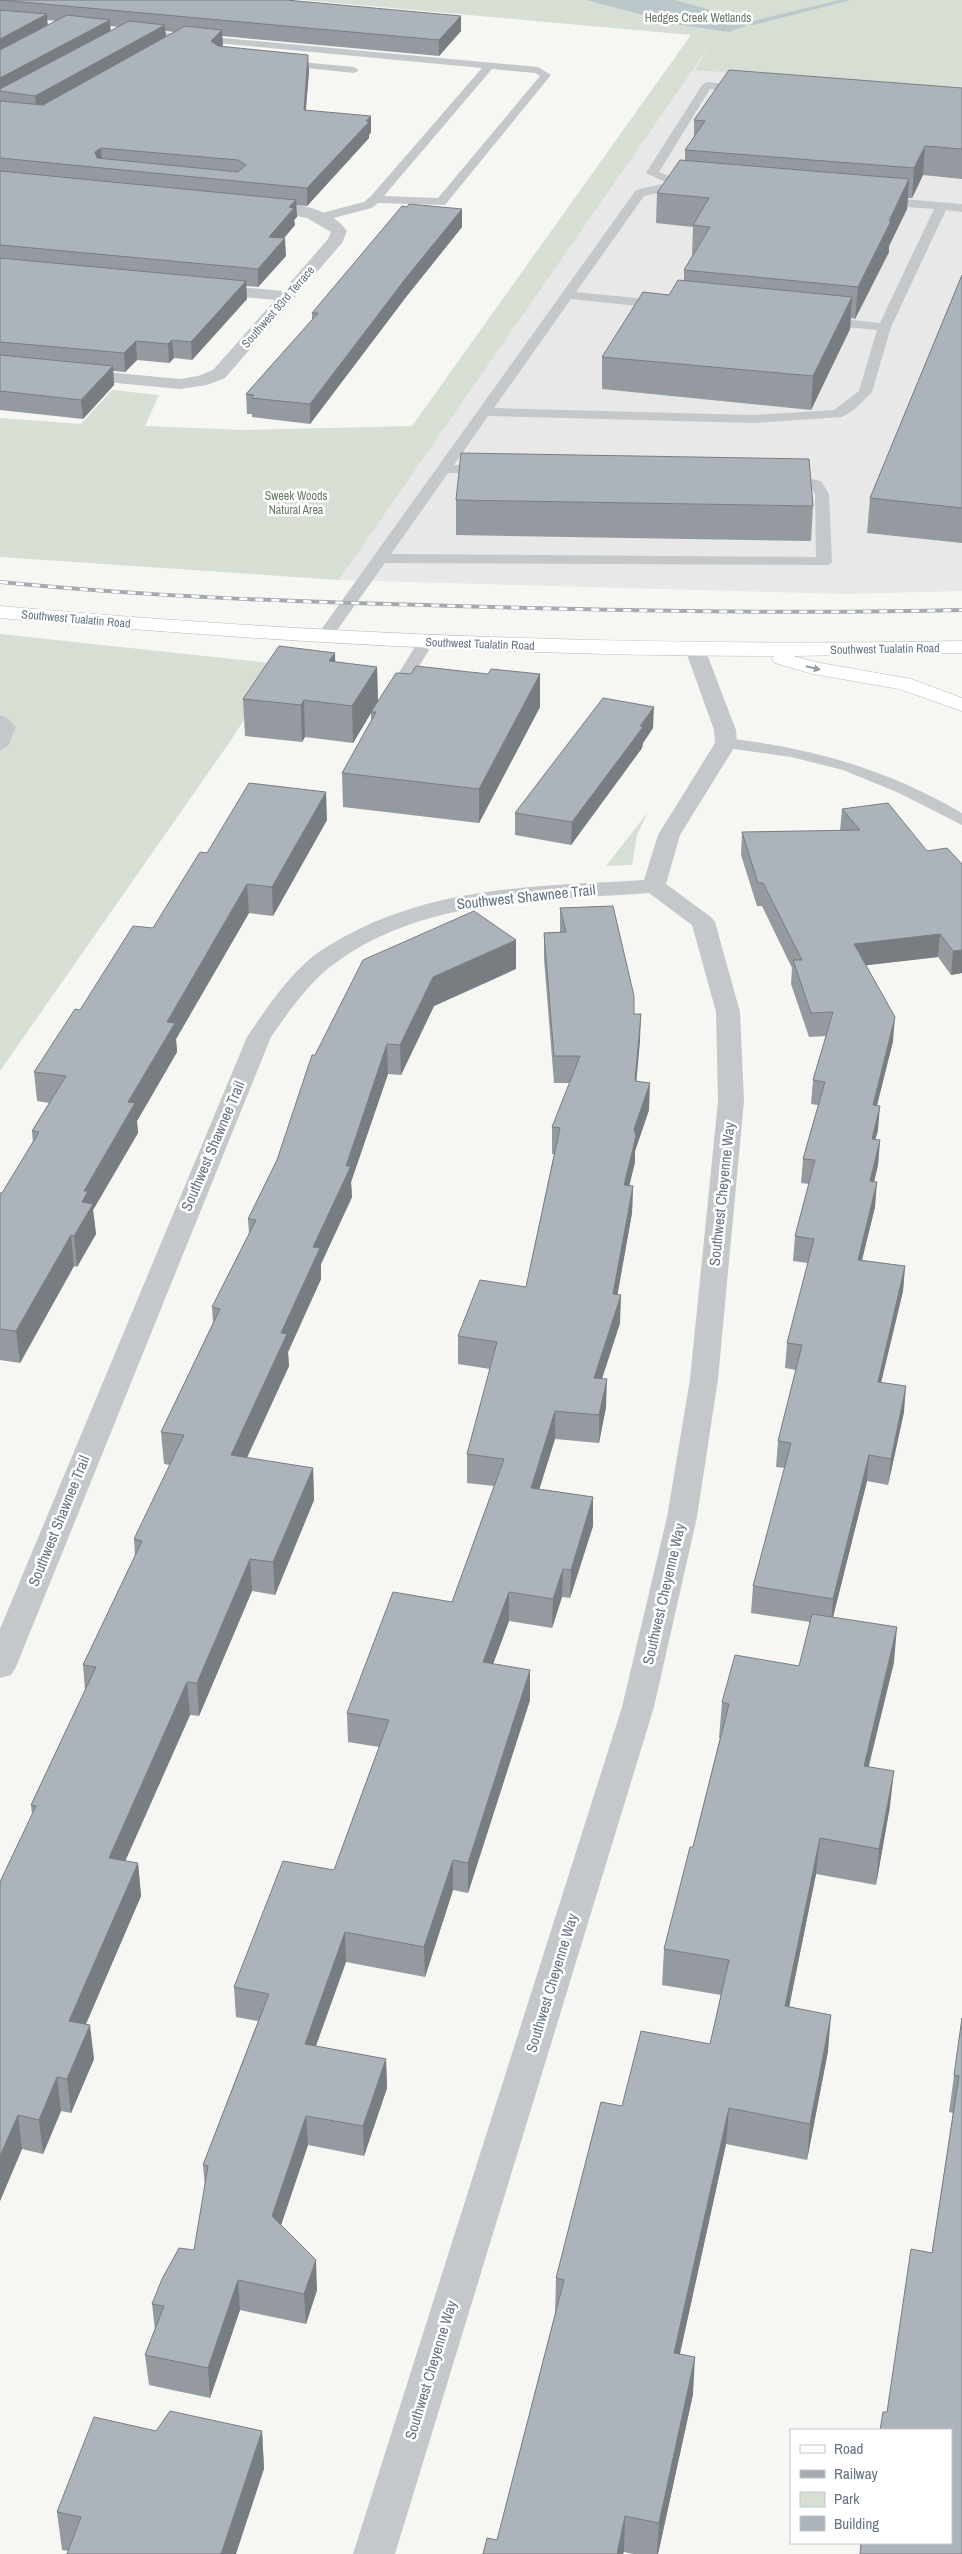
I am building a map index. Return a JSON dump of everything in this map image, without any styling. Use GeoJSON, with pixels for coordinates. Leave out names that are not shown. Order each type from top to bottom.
{"type":"FeatureCollection","features":[{"type":"Feature","properties":{"kind":"main road","name":"Southwest Tualatin Road"},"geometry":{"type":"LineString","coordinates":[[0,612],[208,630],[426,642],[750,650],[962,647]]}},
{"type":"Feature","properties":{"kind":"main road"},"geometry":{"type":"LineString","coordinates":[[750,650],[812,668],[904,683],[962,705]]}},
{"type":"Feature","properties":{"kind":"street"},"geometry":{"type":"LineString","coordinates":[[244,204],[302,211],[327,220]]}},
{"type":"Feature","properties":{"kind":"street","name":"Southwest 93rd Terrace"},"geometry":{"type":"LineString","coordinates":[[0,367],[152,383],[180,384],[201,381],[219,374],[336,240],[339,231],[327,220]]}},
{"type":"Feature","properties":{"kind":"street"},"geometry":{"type":"LineString","coordinates":[[198,288],[286,296]]}},
{"type":"Feature","properties":{"kind":"street"},"geometry":{"type":"LineString","coordinates":[[654,886],[669,835],[726,743],[725,730],[695,649]]}},
{"type":"Feature","properties":{"kind":"street","name":"Southwest Shawnee Trail"},"geometry":{"type":"LineString","coordinates":[[0,1667],[258,1038],[284,1001],[320,963],[355,940],[404,917],[459,902],[519,895],[654,886]]}},
{"type":"Feature","properties":{"kind":"street","name":"Southwest Cheyenne Way"},"geometry":{"type":"LineString","coordinates":[[374,2554],[638,1707],[682,1516],[704,1379],[730,1111],[728,1012],[702,922],[654,886]]}},
{"type":"Feature","properties":{"kind":"lane"},"geometry":{"type":"LineString","coordinates":[[128,32],[490,65],[538,70],[546,75],[441,202],[375,199]]}},
{"type":"Feature","properties":{"kind":"lane"},"geometry":{"type":"LineString","coordinates":[[166,46],[182,37]]}},
{"type":"Feature","properties":{"kind":"lane"},"geometry":{"type":"LineString","coordinates":[[224,52],[236,42]]}},
{"type":"Feature","properties":{"kind":"lane"},"geometry":{"type":"LineString","coordinates":[[267,62],[354,70]]}},
{"type":"Feature","properties":{"kind":"lane"},"geometry":{"type":"LineString","coordinates":[[327,220],[368,205],[375,199],[490,65]]}},
{"type":"Feature","properties":{"kind":"lane"},"geometry":{"type":"LineString","coordinates":[[679,184],[652,173],[707,86],[756,90]]}},
{"type":"Feature","properties":{"kind":"lane"},"geometry":{"type":"LineString","coordinates":[[324,637],[640,193],[679,184],[708,186]]}},
{"type":"Feature","properties":{"kind":"lane"},"geometry":{"type":"LineString","coordinates":[[864,200],[962,208]]}},
{"type":"Feature","properties":{"kind":"lane"},"geometry":{"type":"LineString","coordinates":[[484,412],[753,419],[837,414],[849,407],[864,392],[884,327],[942,206]]}},
{"type":"Feature","properties":{"kind":"lane"},"geometry":{"type":"LineString","coordinates":[[567,295],[676,306]]}},
{"type":"Feature","properties":{"kind":"lane"},"geometry":{"type":"LineString","coordinates":[[815,320],[884,327]]}},
{"type":"Feature","properties":{"kind":"lane"},"geometry":{"type":"LineString","coordinates":[[444,469],[503,470]]}},
{"type":"Feature","properties":{"kind":"lane"},"geometry":{"type":"LineString","coordinates":[[380,558],[824,562],[822,494],[816,484],[792,478],[772,477]]}},
{"type":"Feature","properties":{"kind":"lane"},"geometry":{"type":"LineString","coordinates":[[380,715],[426,642]]}},
{"type":"Feature","properties":{"kind":"lane"},"geometry":{"type":"LineString","coordinates":[[0,720],[8,727],[0,746]]}},
{"type":"Feature","properties":{"kind":"lane"},"geometry":{"type":"LineString","coordinates":[[726,743],[776,747],[858,768],[921,795],[962,820]]}},
{"type":"Feature","properties":{"kind":"shaded area"},"geometry":{"type":"Polygon","coordinates":[[[586,0],[675,0],[732,16],[739,21],[753,23],[729,32],[681,25],[586,0]]]}},
{"type":"Feature","properties":{"kind":"shaded area"},"geometry":{"type":"Polygon","coordinates":[[[726,23],[962,27],[962,591],[846,594],[339,580],[726,23]]]}},
{"type":"Feature","properties":{"kind":"green space","name":"Sweek Woods Natural Area"},"geometry":{"type":"Polygon","coordinates":[[[303,0],[962,0],[962,89],[695,70],[709,47],[339,580],[0,557],[0,418],[81,424],[112,390],[159,395],[145,426],[245,430],[412,426],[691,35],[303,0]]]}},
{"type":"Feature","properties":{"kind":"green space"},"geometry":{"type":"Polygon","coordinates":[[[0,634],[280,664],[229,743],[0,1071],[0,634]]]}},
{"type":"Feature","properties":{"kind":"green space"},"geometry":{"type":"Polygon","coordinates":[[[648,812],[637,835],[632,865],[606,866],[648,812]]]}},
{"type":"Feature","properties":{"kind":"building"},"geometry":{"type":"Polygon","coordinates":[[[0,0],[286,0],[461,16],[439,40],[0,0]]]}},
{"type":"Feature","properties":{"kind":"building"},"geometry":{"type":"Polygon","coordinates":[[[0,10],[47,14],[0,39],[0,10]]]}},
{"type":"Feature","properties":{"kind":"building"},"geometry":{"type":"Polygon","coordinates":[[[67,15],[110,20],[0,78],[0,50],[67,15]]]}},
{"type":"Feature","properties":{"kind":"building"},"geometry":{"type":"Polygon","coordinates":[[[129,21],[165,25],[35,96],[0,91],[0,89],[129,21]]]}},
{"type":"Feature","properties":{"kind":"building"},"geometry":{"type":"Polygon","coordinates":[[[185,26],[222,30],[211,41],[218,46],[308,55],[304,110],[371,116],[366,121],[369,122],[307,188],[0,158],[0,101],[43,105],[185,26]],[[101,148],[95,152],[97,158],[238,172],[246,165],[238,160],[101,148]]]}},
{"type":"Feature","properties":{"kind":"building"},"geometry":{"type":"Polygon","coordinates":[[[729,70],[962,88],[962,149],[925,146],[914,168],[685,150],[705,121],[694,120],[729,70]]]}},
{"type":"Feature","properties":{"kind":"building"},"geometry":{"type":"Polygon","coordinates":[[[680,160],[909,179],[889,221],[891,221],[858,287],[684,270],[710,227],[693,225],[709,198],[657,193],[680,160]]]}},
{"type":"Feature","properties":{"kind":"building"},"geometry":{"type":"Polygon","coordinates":[[[0,171],[296,200],[289,207],[294,208],[269,237],[285,238],[258,269],[0,245],[0,171]]]}},
{"type":"Feature","properties":{"kind":"building"},"geometry":{"type":"Polygon","coordinates":[[[409,204],[462,209],[406,278],[310,404],[251,398],[254,395],[246,394],[318,313],[312,313],[402,206],[407,207],[409,204]]]}},
{"type":"Feature","properties":{"kind":"building"},"geometry":{"type":"Polygon","coordinates":[[[0,258],[246,281],[191,342],[172,340],[168,344],[136,341],[124,353],[0,342],[0,258]]]}},
{"type":"Feature","properties":{"kind":"building"},"geometry":{"type":"Polygon","coordinates":[[[962,275],[962,508],[870,498],[962,275]]]}},
{"type":"Feature","properties":{"kind":"building"},"geometry":{"type":"Polygon","coordinates":[[[678,280],[852,297],[813,376],[602,357],[643,292],[669,295],[678,280]]]}},
{"type":"Feature","properties":{"kind":"building"},"geometry":{"type":"Polygon","coordinates":[[[0,355],[113,366],[81,400],[0,391],[0,355]]]}},
{"type":"Feature","properties":{"kind":"building"},"geometry":{"type":"Polygon","coordinates":[[[461,453],[809,459],[813,506],[456,500],[461,453]]]}},
{"type":"Feature","properties":{"kind":"building"},"geometry":{"type":"Polygon","coordinates":[[[279,646],[335,653],[329,661],[377,667],[352,706],[304,700],[301,705],[243,699],[279,646]]]}},
{"type":"Feature","properties":{"kind":"building"},"geometry":{"type":"Polygon","coordinates":[[[416,666],[488,674],[491,669],[540,674],[479,789],[342,773],[376,712],[371,712],[396,673],[411,674],[416,666]]]}},
{"type":"Feature","properties":{"kind":"building"},"geometry":{"type":"Polygon","coordinates":[[[603,698],[654,707],[640,726],[643,727],[572,822],[515,813],[603,698]]]}},
{"type":"Feature","properties":{"kind":"building"},"geometry":{"type":"Polygon","coordinates":[[[249,783],[326,792],[272,887],[247,884],[167,1022],[175,1023],[128,1102],[135,1103],[84,1191],[88,1191],[82,1202],[93,1204],[74,1236],[71,1235],[16,1331],[0,1329],[0,1193],[2,1193],[39,1132],[32,1131],[66,1076],[34,1072],[75,1009],[80,1010],[133,926],[153,928],[200,852],[207,853],[249,783]]]}},
{"type":"Feature","properties":{"kind":"building"},"geometry":{"type":"Polygon","coordinates":[[[888,803],[927,851],[947,848],[962,864],[962,950],[953,951],[940,934],[854,944],[895,1017],[873,1105],[880,1106],[872,1139],[880,1140],[870,1181],[877,1182],[858,1260],[905,1266],[878,1382],[906,1386],[891,1459],[869,1455],[833,1599],[753,1586],[791,1443],[778,1441],[802,1345],[787,1343],[814,1239],[795,1236],[815,1160],[803,1159],[825,1082],[813,1080],[833,1012],[811,1013],[793,960],[802,960],[763,883],[758,883],[742,832],[860,830],[842,809],[888,803]]]}},
{"type":"Feature","properties":{"kind":"building"},"geometry":{"type":"Polygon","coordinates":[[[613,906],[634,996],[634,1014],[641,1014],[635,1081],[650,1083],[634,1129],[636,1136],[624,1185],[633,1186],[613,1294],[621,1295],[594,1378],[607,1379],[599,1415],[555,1411],[531,1488],[593,1497],[571,1570],[563,1569],[553,1599],[509,1592],[483,1662],[530,1670],[468,1863],[453,1860],[424,1947],[345,1932],[305,2044],[386,2059],[363,2126],[306,2116],[272,2216],[316,2260],[304,2294],[238,2280],[208,2368],[145,2355],[164,2306],[152,2304],[162,2279],[179,2248],[194,2250],[208,2166],[203,2165],[269,1994],[234,1987],[283,1861],[334,1870],[389,1720],[347,1713],[393,1592],[452,1602],[504,1459],[467,1454],[497,1342],[458,1336],[480,1280],[526,1287],[560,1128],[552,1127],[580,1056],[554,1056],[544,933],[566,932],[560,908],[613,906]]]}},
{"type":"Feature","properties":{"kind":"building"},"geometry":{"type":"Polygon","coordinates":[[[474,911],[516,940],[433,977],[400,1045],[387,1044],[346,1166],[351,1166],[313,1247],[320,1248],[281,1333],[287,1334],[231,1455],[313,1468],[273,1562],[250,1559],[197,1683],[187,1682],[109,1858],[138,1863],[69,2021],[90,2025],[67,2079],[57,2077],[39,2120],[18,2115],[0,2156],[0,1882],[36,1806],[31,1805],[96,1667],[83,1665],[142,1541],[134,1539],[184,1435],[161,1432],[220,1309],[212,1307],[256,1220],[248,1219],[277,1160],[312,1055],[315,1055],[363,960],[474,911]]]}},
{"type":"Feature","properties":{"kind":"building"},"geometry":{"type":"Polygon","coordinates":[[[812,1614],[897,1627],[864,1766],[894,1771],[879,1849],[820,1838],[785,2006],[831,2015],[810,2124],[729,2108],[674,2353],[695,2357],[659,2523],[625,2516],[617,2554],[483,2554],[487,2538],[497,2540],[564,2280],[556,2278],[601,2102],[622,2106],[641,2031],[710,2044],[729,1960],[664,1949],[690,1847],[693,1847],[729,1704],[722,1702],[735,1655],[799,1666],[812,1614]]]}},
{"type":"Feature","properties":{"kind":"building"},"geometry":{"type":"Polygon","coordinates":[[[962,2018],[962,2554],[860,2554],[861,2544],[952,2544],[952,2429],[880,2429],[883,2412],[887,2412],[911,2249],[932,2253],[959,2076],[954,2075],[962,2018]]]}},
{"type":"Feature","properties":{"kind":"building"},"geometry":{"type":"Polygon","coordinates":[[[170,2411],[262,2431],[221,2554],[67,2554],[81,2517],[57,2512],[94,2417],[156,2431],[170,2411]]]}},
{"type":"Feature","properties":{"kind":"waterway"},"geometry":{"type":"LineString","coordinates":[[734,22],[753,23],[848,0]]}},
{"type":"Feature","properties":{"kind":"railway"},"geometry":{"type":"LineString","coordinates":[[0,582],[170,595],[283,601],[708,611],[962,610]]}},
{"type":"Feature","properties":{"kind":"park label","name":"Hedges Creek Wetlands"},"geometry":{"type":"Point","coordinates":[698,18]}}]}
